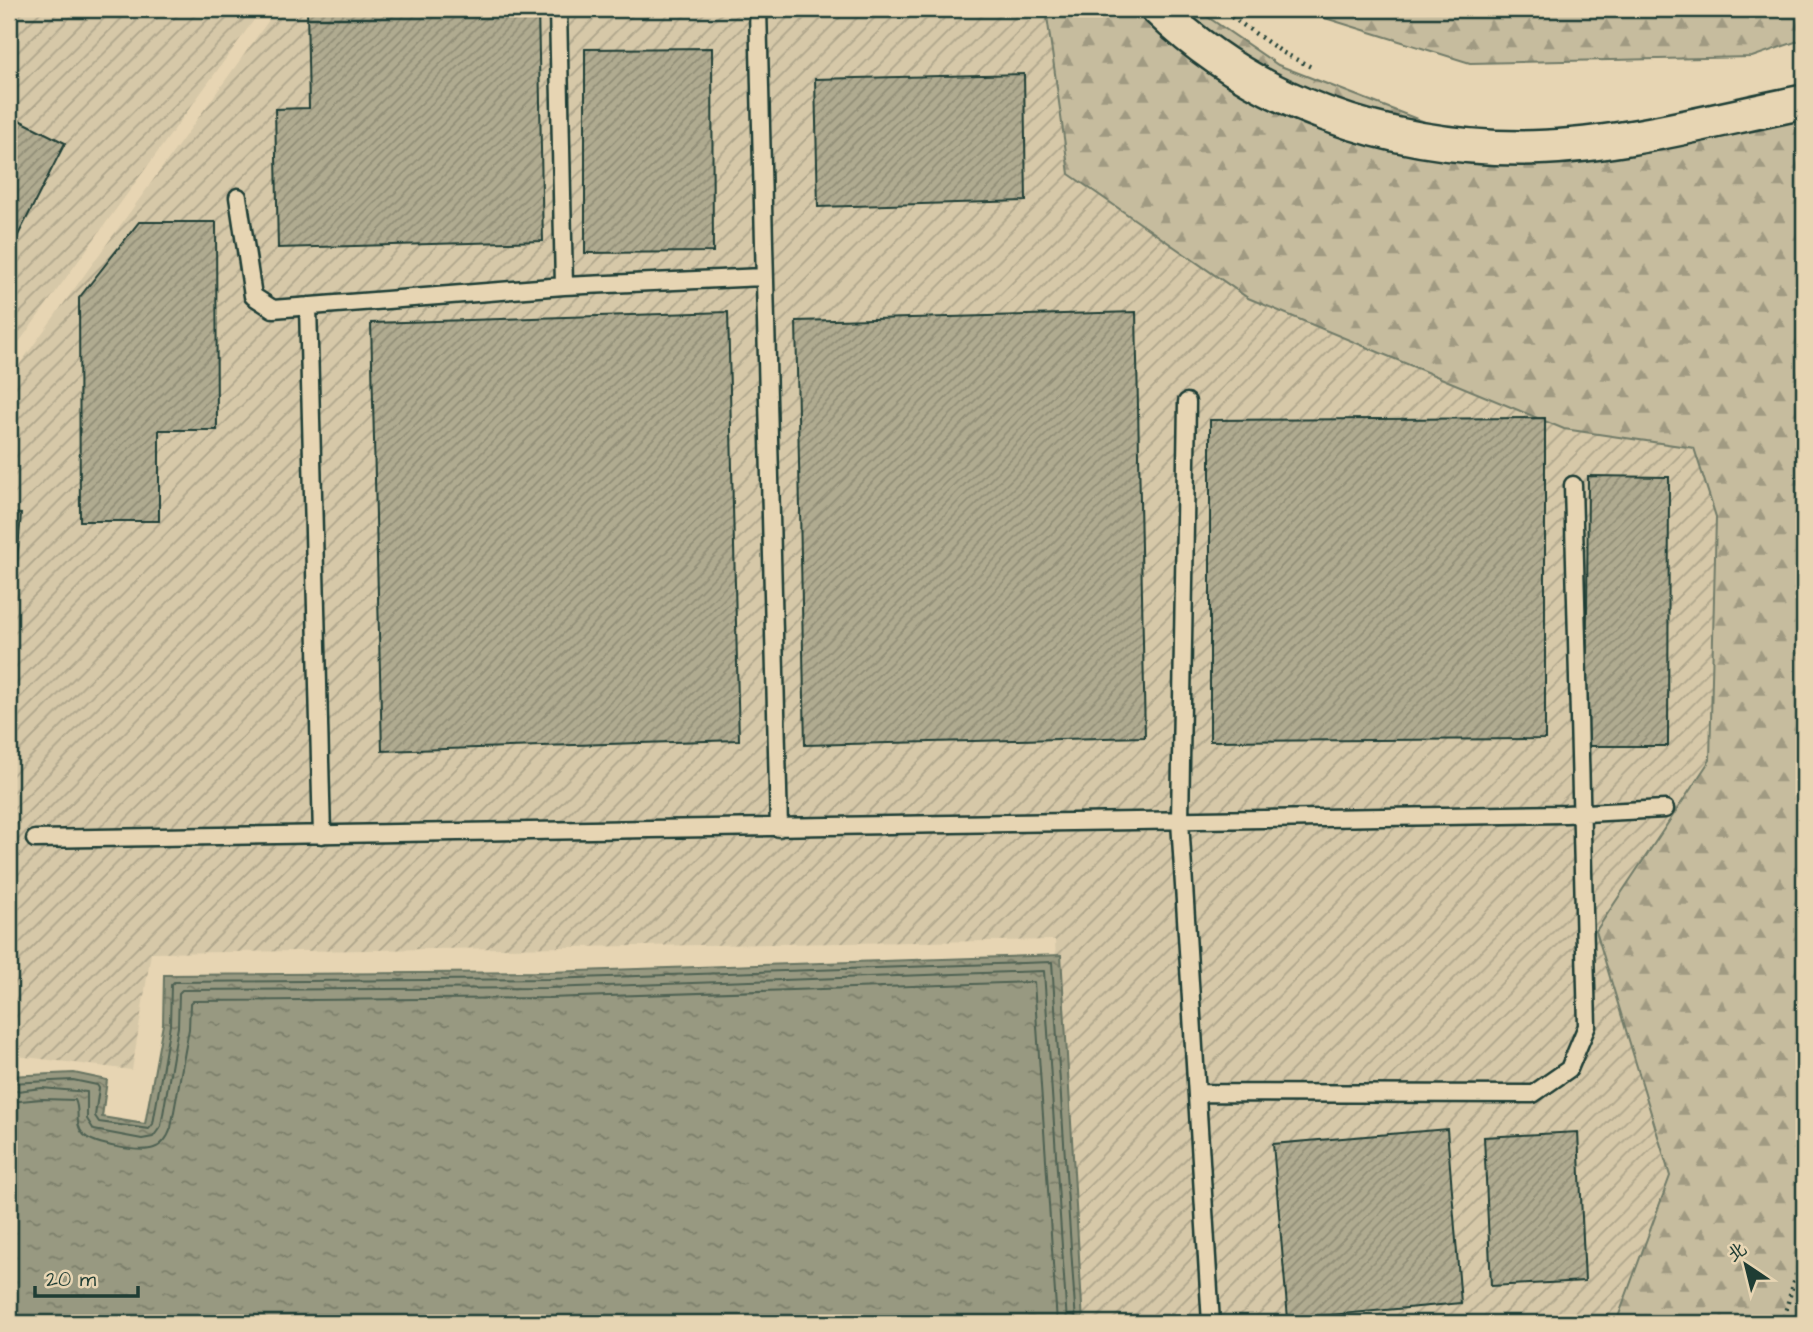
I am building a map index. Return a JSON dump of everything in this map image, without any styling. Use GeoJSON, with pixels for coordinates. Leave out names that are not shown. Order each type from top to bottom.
{"type":"FeatureCollection","features":[{"type":"Feature","properties":{"kind":"street"},"geometry":{"type":"LineString","coordinates":[[1158,9],[1214,56],[1281,94],[1315,111],[1353,124],[1418,140],[1523,148],[1569,145],[1690,125],[1804,102]]}},
{"type":"Feature","properties":{"kind":"lane"},"geometry":{"type":"LineString","coordinates":[[558,9],[564,286]]}},
{"type":"Feature","properties":{"kind":"lane"},"geometry":{"type":"LineString","coordinates":[[758,9],[779,828]]}},
{"type":"Feature","properties":{"kind":"lane"},"geometry":{"type":"LineString","coordinates":[[238,197],[253,296],[273,309],[564,286],[763,277]]}},
{"type":"Feature","properties":{"kind":"lane"},"geometry":{"type":"LineString","coordinates":[[308,306],[322,835]]}},
{"type":"Feature","properties":{"kind":"lane"},"geometry":{"type":"LineString","coordinates":[[1187,402],[1180,821],[1211,1323]]}},
{"type":"Feature","properties":{"kind":"lane"},"geometry":{"type":"LineString","coordinates":[[1197,1093],[1533,1094],[1569,1069],[1587,1026],[1573,485]]}},
{"type":"Feature","properties":{"kind":"lane"},"geometry":{"type":"LineString","coordinates":[[35,839],[1180,821],[1665,809]]}},
{"type":"Feature","properties":{"kind":"path"},"geometry":{"type":"LineString","coordinates":[[1220,9],[1282,52],[1318,71]]}},
{"type":"Feature","properties":{"kind":"path"},"geometry":{"type":"LineString","coordinates":[[1782,1323],[1804,1247]]}},
{"type":"Feature","properties":{"kind":"shaded area"},"geometry":{"type":"Polygon","coordinates":[[[9,9],[262,9],[9,356],[9,9]]]}},
{"type":"Feature","properties":{"kind":"shaded area"},"geometry":{"type":"Polygon","coordinates":[[[277,9],[1112,9],[1304,137],[1804,132],[1804,1156],[1748,1323],[1073,1323],[1055,940],[151,953],[132,1070],[9,1055],[9,379],[277,9]]]}},
{"type":"Feature","properties":{"kind":"green space"},"geometry":{"type":"Polygon","coordinates":[[[1046,9],[1196,9],[1278,65],[1515,157],[1804,112],[1804,1323],[1616,1323],[1670,1176],[1596,931],[1710,760],[1716,517],[1694,448],[1564,429],[1248,298],[1069,174],[1046,9]]]}},
{"type":"Feature","properties":{"kind":"green space"},"geometry":{"type":"Polygon","coordinates":[[[1296,9],[1804,9],[1804,39],[1752,57],[1470,63],[1296,9]]]}},
{"type":"Feature","properties":{"kind":"water"},"geometry":{"type":"Polygon","coordinates":[[[1061,955],[1083,1323],[9,1323],[9,1076],[74,1073],[107,1080],[102,1117],[145,1124],[163,1024],[164,975],[548,972],[1061,955]]]}},
{"type":"Feature","properties":{"kind":"building"},"geometry":{"type":"Polygon","coordinates":[[[307,9],[538,9],[543,241],[278,248],[275,109],[309,108],[307,9]]]}},
{"type":"Feature","properties":{"kind":"building"},"geometry":{"type":"Polygon","coordinates":[[[712,48],[713,252],[585,253],[585,49],[712,48]]]}},
{"type":"Feature","properties":{"kind":"building"},"geometry":{"type":"Polygon","coordinates":[[[1024,74],[1026,201],[818,207],[815,79],[1024,74]]]}},
{"type":"Feature","properties":{"kind":"building"},"geometry":{"type":"Polygon","coordinates":[[[9,115],[65,143],[9,253],[9,115]]]}},
{"type":"Feature","properties":{"kind":"building"},"geometry":{"type":"Polygon","coordinates":[[[139,222],[216,222],[217,430],[159,430],[159,521],[80,521],[79,298],[139,222]]]}},
{"type":"Feature","properties":{"kind":"building"},"geometry":{"type":"Polygon","coordinates":[[[728,312],[739,740],[382,751],[371,323],[728,312]]]}},
{"type":"Feature","properties":{"kind":"building"},"geometry":{"type":"Polygon","coordinates":[[[1136,312],[1145,737],[805,745],[796,321],[1136,312]]]}},
{"type":"Feature","properties":{"kind":"building"},"geometry":{"type":"Polygon","coordinates":[[[1545,418],[1545,739],[1210,741],[1210,420],[1545,418]]]}},
{"type":"Feature","properties":{"kind":"building"},"geometry":{"type":"Polygon","coordinates":[[[1588,476],[1669,477],[1668,746],[1586,746],[1588,476]]]}},
{"type":"Feature","properties":{"kind":"building"},"geometry":{"type":"Polygon","coordinates":[[[9,513],[21,514],[9,657],[9,513]]]}},
{"type":"Feature","properties":{"kind":"building"},"geometry":{"type":"Polygon","coordinates":[[[1447,1129],[1461,1303],[1288,1319],[1273,1144],[1447,1129]]]}},
{"type":"Feature","properties":{"kind":"building"},"geometry":{"type":"Polygon","coordinates":[[[1578,1132],[1585,1281],[1491,1286],[1484,1137],[1578,1132]]]}}]}
